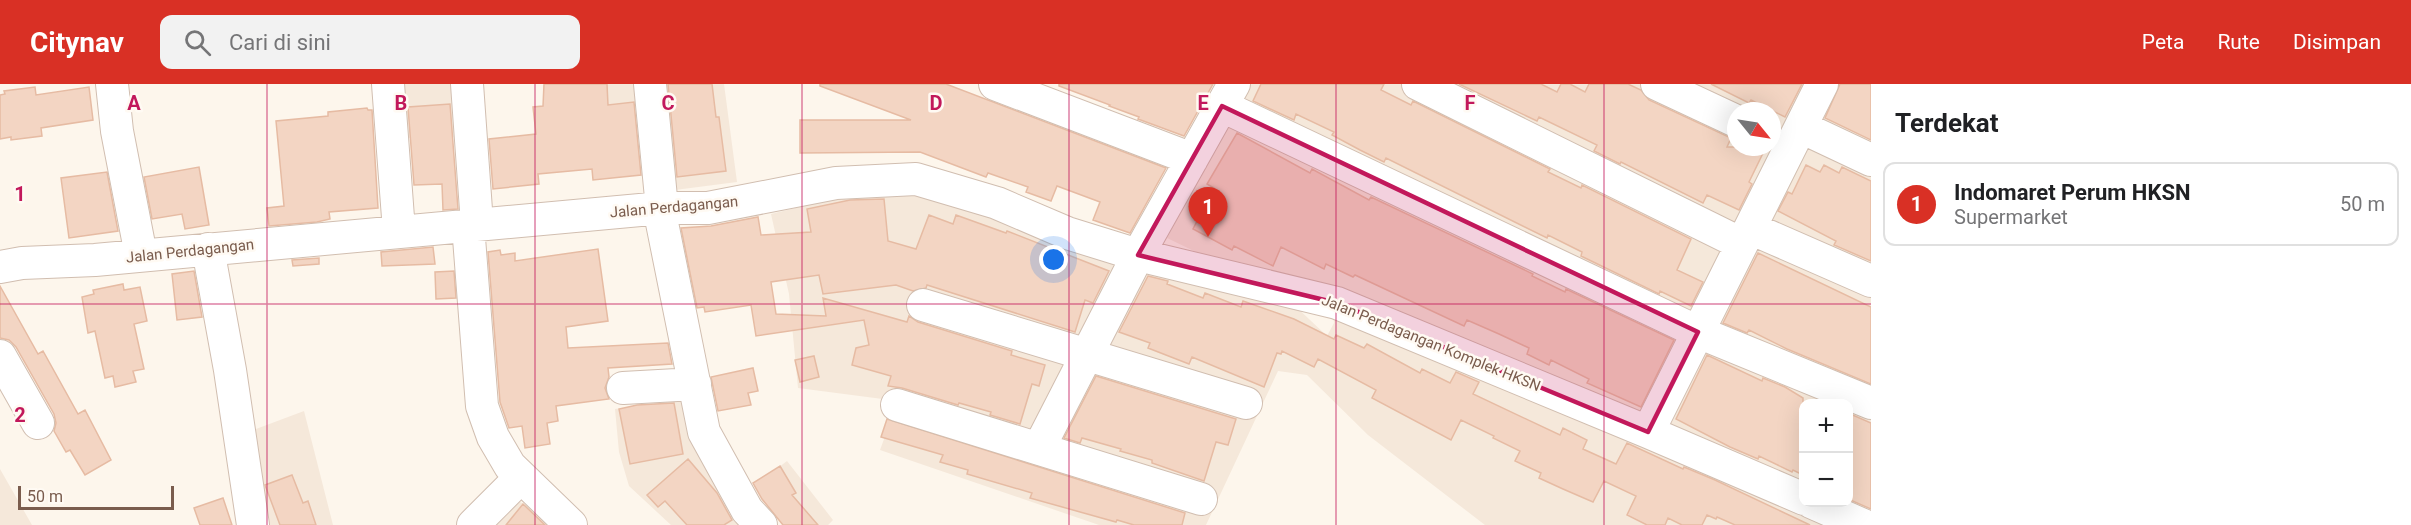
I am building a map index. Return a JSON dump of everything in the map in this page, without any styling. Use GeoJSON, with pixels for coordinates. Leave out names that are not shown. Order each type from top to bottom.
{"type":"FeatureCollection","features":[{"type":"Feature","properties":{"kind":"street"},"geometry":{"type":"LineString","coordinates":[[112,84],[117,131],[141,255]]}},
{"type":"Feature","properties":{"kind":"street"},"geometry":{"type":"LineString","coordinates":[[388,84],[399,231]]}},
{"type":"Feature","properties":{"kind":"street"},"geometry":{"type":"LineString","coordinates":[[467,84],[482,406],[493,437],[510,466],[572,525]]}},
{"type":"Feature","properties":{"kind":"street"},"geometry":{"type":"LineString","coordinates":[[650,84],[661,208],[704,432],[747,510],[761,525]]}},
{"type":"Feature","properties":{"kind":"street"},"geometry":{"type":"LineString","coordinates":[[995,84],[1192,159]]}},
{"type":"Feature","properties":{"kind":"street"},"geometry":{"type":"LineString","coordinates":[[1418,84],[1746,236],[1871,281]]}},
{"type":"Feature","properties":{"kind":"street"},"geometry":{"type":"LineString","coordinates":[[1657,84],[1727,117]]}},
{"type":"Feature","properties":{"kind":"street"},"geometry":{"type":"LineString","coordinates":[[1648,432],[1746,236],[1788,138],[1822,84]]}},
{"type":"Feature","properties":{"kind":"street"},"geometry":{"type":"LineString","coordinates":[[1039,448],[1138,255],[1228,95],[1698,332],[1871,403]]}},
{"type":"Feature","properties":{"kind":"street"},"geometry":{"type":"LineString","coordinates":[[1788,138],[1871,160]]}},
{"type":"Feature","properties":{"kind":"street","name":"Jalan Perdagangan"},"geometry":{"type":"LineString","coordinates":[[0,267],[22,263],[141,255],[661,208],[708,207],[836,183],[916,179],[997,203],[1068,233],[1138,255]]}},
{"type":"Feature","properties":{"kind":"street"},"geometry":{"type":"LineString","coordinates":[[208,249],[230,370],[253,525]]}},
{"type":"Feature","properties":{"kind":"street","name":"Jalan Perdagangan Komplek HKSN"},"geometry":{"type":"LineString","coordinates":[[1138,255],[1337,303],[1799,497]]}},
{"type":"Feature","properties":{"kind":"street"},"geometry":{"type":"LineString","coordinates":[[923,305],[1246,403]]}},
{"type":"Feature","properties":{"kind":"street"},"geometry":{"type":"LineString","coordinates":[[0,356],[38,423]]}},
{"type":"Feature","properties":{"kind":"street"},"geometry":{"type":"LineString","coordinates":[[623,388],[695,384]]}},
{"type":"Feature","properties":{"kind":"street"},"geometry":{"type":"LineString","coordinates":[[897,405],[1201,499]]}},
{"type":"Feature","properties":{"kind":"street"},"geometry":{"type":"LineString","coordinates":[[473,525],[521,477]]}},
{"type":"Feature","properties":{"kind":"street"},"geometry":{"type":"LineString","coordinates":[[1822,507],[1863,525]]}},
{"type":"Feature","properties":{"kind":"highlighted area"},"geometry":{"type":"Polygon","coordinates":[[[1222,106],[1698,332],[1648,432],[1337,303],[1138,255],[1222,106]]]}},
{"type":"Feature","properties":{"kind":"shaded area"},"geometry":{"type":"Polygon","coordinates":[[[398,84],[465,84],[466,137],[399,138],[398,84]]]}},
{"type":"Feature","properties":{"kind":"shaded area"},"geometry":{"type":"Polygon","coordinates":[[[544,84],[645,84],[647,101],[563,110],[544,84]]]}},
{"type":"Feature","properties":{"kind":"shaded area"},"geometry":{"type":"Polygon","coordinates":[[[662,84],[724,84],[737,182],[675,190],[662,84]]]}},
{"type":"Feature","properties":{"kind":"shaded area"},"geometry":{"type":"Polygon","coordinates":[[[1250,84],[1871,84],[1871,525],[1485,525],[1368,435],[1307,375],[1278,371],[1206,525],[1099,525],[880,450],[898,401],[798,388],[789,294],[771,214],[873,189],[935,195],[1292,303],[1327,336],[1334,323],[1330,285],[1229,268],[1167,238],[1250,84]]]}},
{"type":"Feature","properties":{"kind":"shaded area"},"geometry":{"type":"Polygon","coordinates":[[[690,398],[765,525],[671,525],[629,486],[619,452],[615,409],[690,398]]]}},
{"type":"Feature","properties":{"kind":"shaded area"},"geometry":{"type":"Polygon","coordinates":[[[304,411],[333,525],[268,525],[251,431],[304,411]]]}},
{"type":"Feature","properties":{"kind":"shaded area"},"geometry":{"type":"Polygon","coordinates":[[[787,461],[833,520],[828,525],[783,525],[754,486],[787,461]]]}},
{"type":"Feature","properties":{"kind":"shaded area"},"geometry":{"type":"Polygon","coordinates":[[[0,469],[32,525],[0,525],[0,469]]]}},
{"type":"Feature","properties":{"kind":"shaded area"},"geometry":{"type":"Polygon","coordinates":[[[509,496],[555,521],[560,525],[481,525],[509,496]]]}},
{"type":"Feature","properties":{"kind":"building"},"geometry":{"type":"Polygon","coordinates":[[[544,84],[607,84],[608,105],[634,102],[641,175],[593,180],[592,169],[538,174],[539,184],[493,189],[489,139],[536,134],[533,107],[543,106],[544,84]]]}},
{"type":"Feature","properties":{"kind":"building"},"geometry":{"type":"Polygon","coordinates":[[[668,84],[712,84],[726,171],[677,177],[668,84]]]}},
{"type":"Feature","properties":{"kind":"building"},"geometry":{"type":"Polygon","coordinates":[[[820,84],[946,84],[1166,168],[1130,233],[1093,220],[1100,202],[1057,186],[1051,201],[1026,192],[1028,187],[988,173],[986,177],[920,152],[800,153],[800,120],[911,120],[820,86],[820,84]]]}},
{"type":"Feature","properties":{"kind":"building"},"geometry":{"type":"Polygon","coordinates":[[[1059,84],[1213,84],[1184,136],[1138,119],[1139,117],[1059,86],[1059,84]]]}},
{"type":"Feature","properties":{"kind":"building"},"geometry":{"type":"Polygon","coordinates":[[[1261,84],[1384,84],[1381,90],[1411,105],[1413,101],[1550,169],[1548,172],[1581,188],[1582,185],[1691,239],[1677,270],[1703,282],[1691,306],[1660,291],[1659,294],[1581,256],[1582,252],[1548,235],[1547,238],[1386,158],[1384,162],[1332,135],[1334,132],[1296,114],[1294,120],[1253,101],[1261,84]]]}},
{"type":"Feature","properties":{"kind":"building"},"geometry":{"type":"Polygon","coordinates":[[[1459,84],[1541,84],[1557,92],[1561,84],[1570,84],[1585,92],[1589,84],[1628,84],[1641,90],[1649,100],[1727,136],[1727,156],[1762,156],[1749,182],[1752,184],[1739,210],[1707,195],[1703,203],[1594,151],[1597,145],[1539,117],[1537,121],[1459,84]]]}},
{"type":"Feature","properties":{"kind":"building"},"geometry":{"type":"Polygon","coordinates":[[[1711,84],[1802,84],[1785,117],[1781,115],[1781,102],[1751,100],[1747,102],[1711,84]]]}},
{"type":"Feature","properties":{"kind":"building"},"geometry":{"type":"Polygon","coordinates":[[[1840,84],[1871,84],[1871,140],[1825,118],[1840,84]]]}},
{"type":"Feature","properties":{"kind":"building"},"geometry":{"type":"Polygon","coordinates":[[[35,87],[36,95],[89,87],[93,120],[41,128],[42,136],[0,139],[0,95],[5,94],[4,91],[35,87]]]}},
{"type":"Feature","properties":{"kind":"building"},"geometry":{"type":"Polygon","coordinates":[[[450,104],[458,209],[443,210],[442,184],[414,185],[408,107],[450,104]]]}},
{"type":"Feature","properties":{"kind":"building"},"geometry":{"type":"Polygon","coordinates":[[[367,108],[372,110],[378,208],[329,212],[330,219],[269,226],[267,208],[284,206],[276,121],[328,116],[328,112],[367,108]]]}},
{"type":"Feature","properties":{"kind":"building"},"geometry":{"type":"Polygon","coordinates":[[[1237,133],[1310,173],[1312,169],[1369,200],[1371,197],[1533,274],[1532,276],[1565,292],[1566,289],[1674,340],[1641,407],[1587,383],[1589,379],[1551,360],[1549,365],[1527,354],[1529,348],[1499,334],[1467,320],[1464,326],[1355,275],[1353,277],[1326,264],[1324,269],[1281,247],[1273,266],[1234,246],[1232,250],[1193,229],[1214,188],[1207,184],[1237,133]]]}},
{"type":"Feature","properties":{"kind":"building"},"geometry":{"type":"Polygon","coordinates":[[[1806,165],[1820,172],[1824,165],[1839,173],[1842,167],[1871,181],[1871,261],[1834,245],[1836,241],[1778,211],[1788,192],[1792,194],[1806,165]]]}},
{"type":"Feature","properties":{"kind":"building"},"geometry":{"type":"Polygon","coordinates":[[[199,167],[209,225],[185,229],[182,214],[152,219],[144,177],[199,167]]]}},
{"type":"Feature","properties":{"kind":"building"},"geometry":{"type":"Polygon","coordinates":[[[107,172],[118,231],[69,238],[61,178],[107,172]]]}},
{"type":"Feature","properties":{"kind":"building"},"geometry":{"type":"Polygon","coordinates":[[[884,199],[888,241],[916,249],[929,215],[953,224],[956,215],[1006,233],[1007,231],[1109,271],[1093,303],[1085,300],[1075,332],[927,285],[926,288],[913,291],[896,285],[823,294],[819,275],[771,282],[776,314],[826,316],[823,298],[907,322],[909,316],[918,322],[1012,351],[1011,355],[1045,365],[1039,386],[1032,384],[1020,424],[990,415],[991,412],[888,386],[891,376],[852,365],[856,348],[869,345],[864,320],[756,336],[751,305],[705,312],[704,307],[697,308],[681,228],[711,226],[758,217],[761,235],[811,232],[807,209],[850,200],[884,199]]]}},
{"type":"Feature","properties":{"kind":"building"},"geometry":{"type":"Polygon","coordinates":[[[433,247],[435,264],[382,266],[381,252],[433,247]]]}},
{"type":"Feature","properties":{"kind":"building"},"geometry":{"type":"Polygon","coordinates":[[[598,249],[608,321],[566,327],[568,348],[668,343],[672,364],[608,368],[609,377],[605,388],[609,399],[556,406],[558,421],[547,423],[550,444],[525,448],[522,426],[509,428],[500,402],[488,252],[500,250],[501,255],[515,253],[515,261],[598,249]]]}},
{"type":"Feature","properties":{"kind":"building"},"geometry":{"type":"Polygon","coordinates":[[[1758,253],[1871,307],[1871,384],[1787,349],[1749,330],[1747,333],[1723,323],[1758,253]]]}},
{"type":"Feature","properties":{"kind":"building"},"geometry":{"type":"Polygon","coordinates":[[[319,258],[319,264],[293,266],[292,260],[319,258]]]}},
{"type":"Feature","properties":{"kind":"building"},"geometry":{"type":"Polygon","coordinates":[[[194,271],[202,317],[177,320],[172,274],[194,271]]]}},
{"type":"Feature","properties":{"kind":"building"},"geometry":{"type":"Polygon","coordinates":[[[454,271],[456,298],[436,299],[435,272],[454,271]]]}},
{"type":"Feature","properties":{"kind":"building"},"geometry":{"type":"Polygon","coordinates":[[[1148,276],[1168,281],[1167,284],[1203,298],[1205,293],[1241,307],[1243,301],[1294,319],[1334,339],[1336,335],[1364,348],[1367,344],[1420,373],[1422,369],[1450,383],[1456,372],[1479,382],[1473,394],[1560,435],[1563,428],[1587,440],[1583,449],[1616,464],[1627,443],[1683,469],[1684,467],[1715,480],[1810,525],[1735,525],[1707,515],[1702,525],[1682,525],[1668,518],[1665,525],[1647,525],[1627,515],[1636,496],[1604,481],[1593,502],[1539,478],[1541,473],[1515,461],[1520,451],[1493,438],[1494,436],[1461,420],[1451,440],[1372,398],[1376,390],[1318,359],[1314,367],[1282,351],[1281,354],[1277,353],[1264,387],[1192,357],[1189,364],[1148,348],[1150,343],[1119,332],[1148,276]]]}},
{"type":"Feature","properties":{"kind":"building"},"geometry":{"type":"Polygon","coordinates":[[[123,284],[124,290],[140,287],[147,321],[134,324],[144,369],[133,371],[136,382],[115,387],[113,376],[105,378],[95,331],[88,333],[82,297],[94,294],[93,290],[123,284]]]}},
{"type":"Feature","properties":{"kind":"building"},"geometry":{"type":"Polygon","coordinates":[[[0,286],[38,354],[43,351],[78,414],[85,410],[111,460],[85,475],[70,450],[66,452],[54,431],[56,423],[54,414],[16,347],[9,340],[0,338],[0,286]]]}},
{"type":"Feature","properties":{"kind":"building"},"geometry":{"type":"Polygon","coordinates":[[[1707,355],[1762,381],[1763,378],[1785,387],[1803,398],[1799,399],[1799,473],[1793,470],[1792,472],[1759,456],[1758,459],[1730,447],[1676,419],[1707,355]]]}},
{"type":"Feature","properties":{"kind":"building"},"geometry":{"type":"Polygon","coordinates":[[[814,356],[819,377],[800,382],[795,360],[814,356]]]}},
{"type":"Feature","properties":{"kind":"building"},"geometry":{"type":"Polygon","coordinates":[[[753,368],[758,391],[748,393],[751,405],[718,411],[711,377],[753,368]]]}},
{"type":"Feature","properties":{"kind":"building"},"geometry":{"type":"Polygon","coordinates":[[[1096,376],[1236,419],[1228,445],[1216,442],[1204,481],[1152,463],[1152,460],[1120,451],[1121,449],[1082,438],[1080,443],[1064,438],[1096,376]]]}},
{"type":"Feature","properties":{"kind":"building"},"geometry":{"type":"Polygon","coordinates":[[[674,403],[683,454],[630,464],[619,409],[637,405],[674,403]]]}},
{"type":"Feature","properties":{"kind":"building"},"geometry":{"type":"Polygon","coordinates":[[[1853,415],[1871,423],[1871,509],[1853,501],[1853,415]]]}},
{"type":"Feature","properties":{"kind":"building"},"geometry":{"type":"Polygon","coordinates":[[[887,419],[1185,513],[1182,525],[1134,525],[1117,520],[1116,522],[1030,498],[1032,493],[967,474],[968,470],[940,462],[943,455],[881,437],[887,419]]]}},
{"type":"Feature","properties":{"kind":"building"},"geometry":{"type":"Polygon","coordinates":[[[688,459],[717,493],[732,520],[724,525],[687,525],[665,501],[658,507],[647,495],[688,459]]]}},
{"type":"Feature","properties":{"kind":"building"},"geometry":{"type":"Polygon","coordinates":[[[780,466],[796,493],[792,495],[818,525],[783,525],[762,499],[753,483],[780,466]]]}},
{"type":"Feature","properties":{"kind":"building"},"geometry":{"type":"Polygon","coordinates":[[[292,475],[303,503],[308,501],[316,525],[280,525],[265,485],[292,475]]]}},
{"type":"Feature","properties":{"kind":"building"},"geometry":{"type":"Polygon","coordinates":[[[223,498],[232,525],[200,525],[194,508],[223,498]]]}},
{"type":"Feature","properties":{"kind":"building"},"geometry":{"type":"Polygon","coordinates":[[[523,504],[545,525],[506,525],[523,504]]]}},
{"type":"Feature","properties":{"kind":"place","name":"Indomaret Perum HKSN"},"geometry":{"type":"Point","coordinates":[1208,237]}}]}
